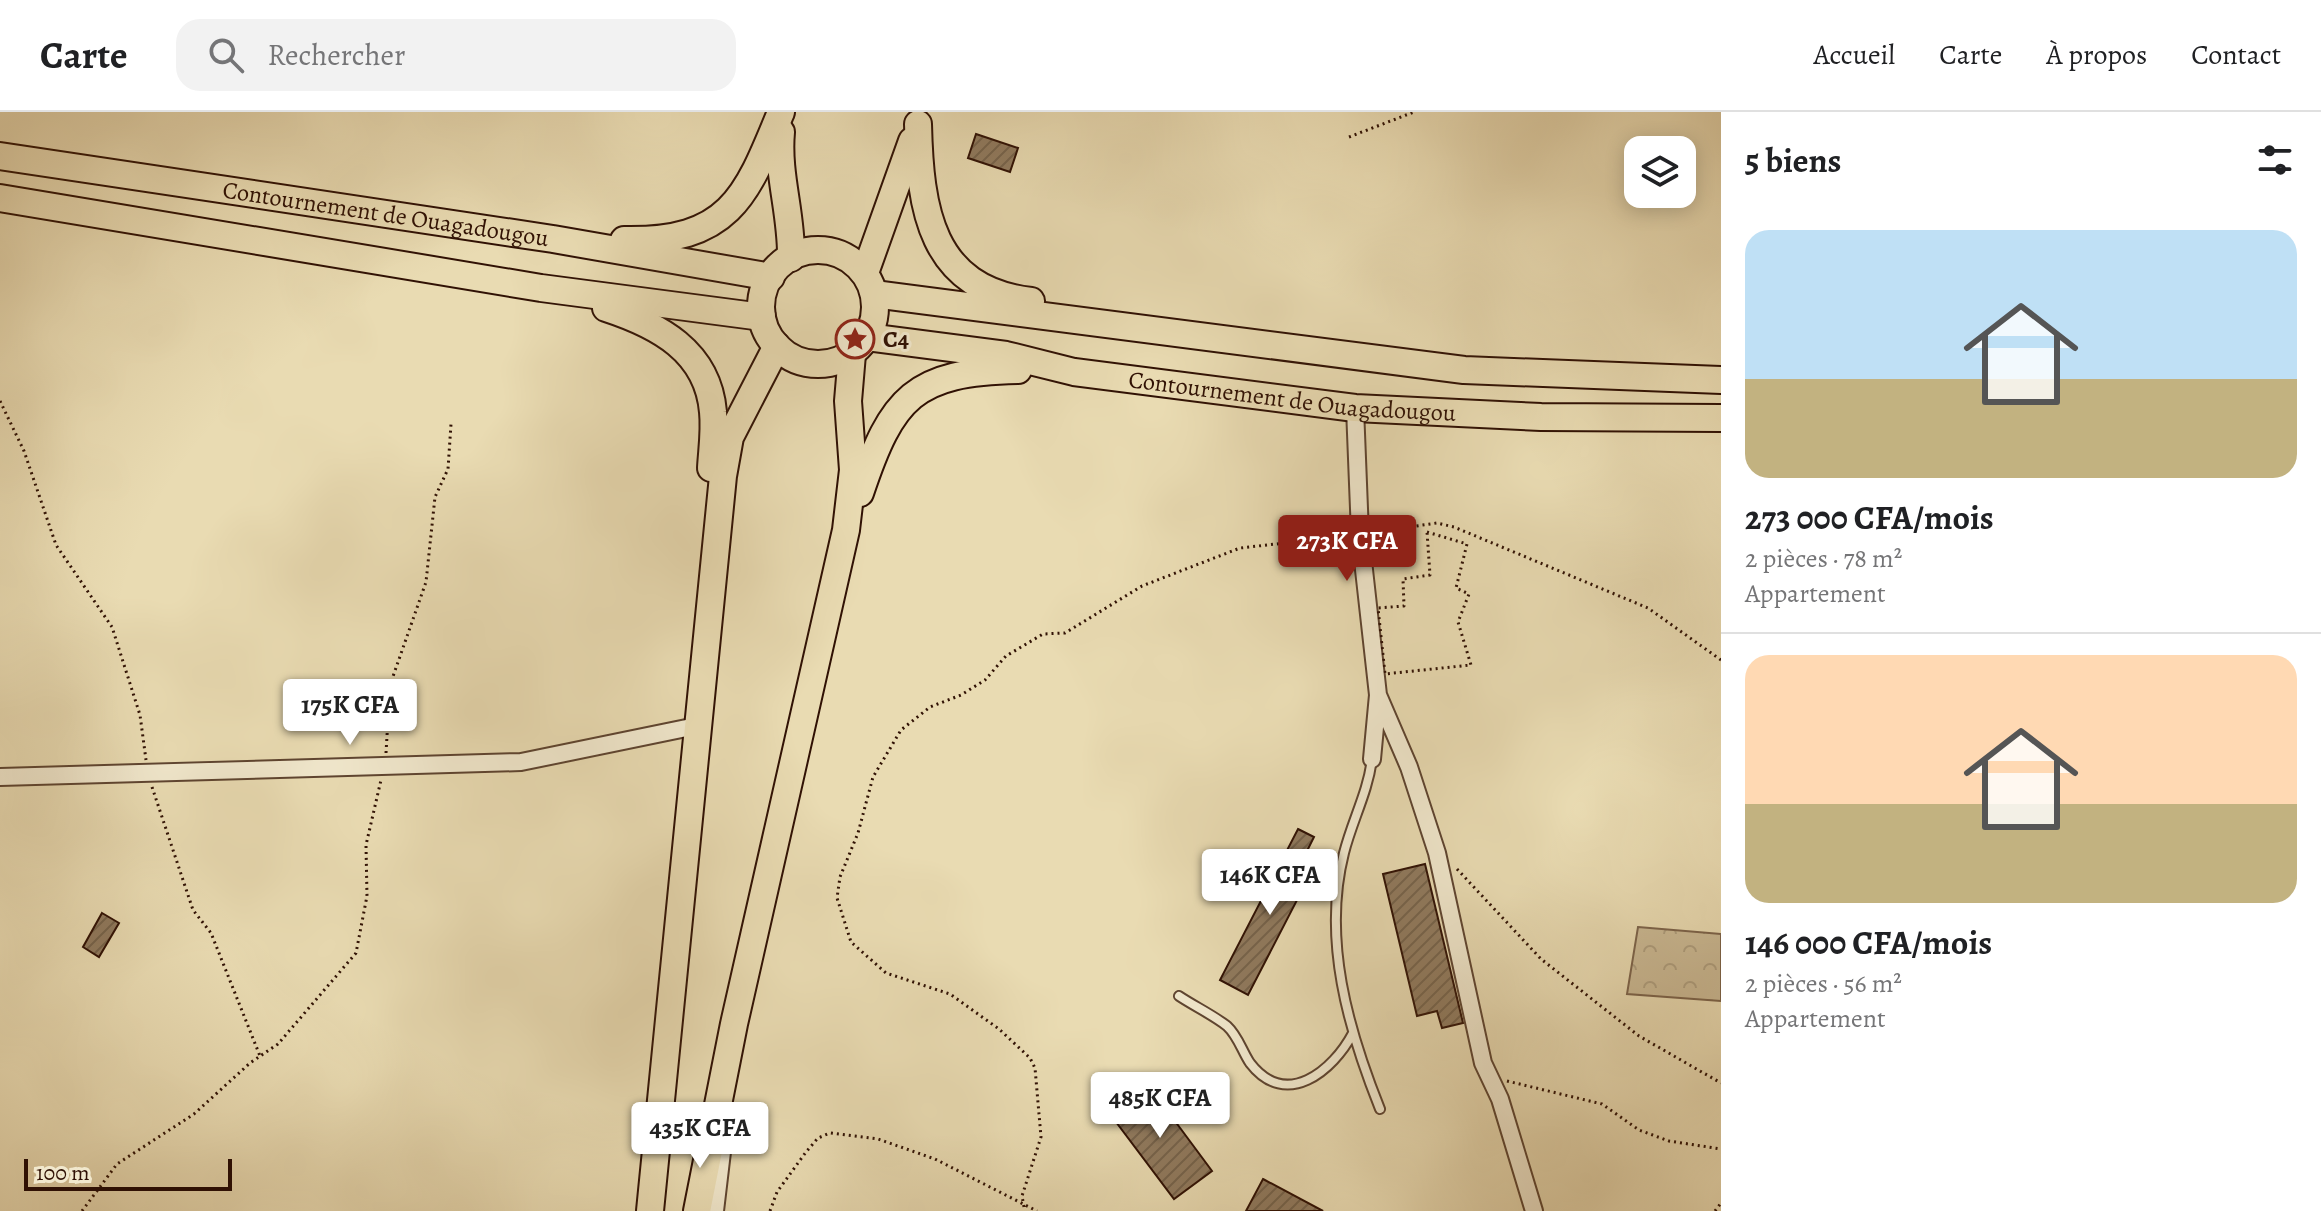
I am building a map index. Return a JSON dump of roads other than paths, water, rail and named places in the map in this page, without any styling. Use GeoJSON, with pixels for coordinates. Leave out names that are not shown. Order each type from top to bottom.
{"type":"FeatureCollection","features":[{"type":"Feature","properties":{"kind":"highway"},"geometry":{"type":"LineString","coordinates":[[553,239],[650,241],[688,234],[718,220],[745,194],[760,167],[782,112]]}},
{"type":"Feature","properties":{"kind":"highway"},"geometry":{"type":"LineString","coordinates":[[782,112],[779,154],[791,216],[791,258]]}},
{"type":"Feature","properties":{"kind":"highway"},"geometry":{"type":"LineString","coordinates":[[697,1211],[734,1024],[846,530],[853,470],[848,401],[859,346],[875,316],[869,283],[918,118]]}},
{"type":"Feature","properties":{"kind":"highway"},"geometry":{"type":"LineString","coordinates":[[918,118],[924,206],[934,239],[950,262],[974,282],[1005,297],[1047,304],[1084,319]]}},
{"type":"Feature","properties":{"kind":"highway","name":"Contournement de Ouagadougou"},"geometry":{"type":"LineString","coordinates":[[0,156],[233,194],[553,239],[771,277]]}},
{"type":"Feature","properties":{"kind":"highway","name":"Contournement de Ouagadougou"},"geometry":{"type":"LineString","coordinates":[[0,198],[541,288],[762,317]]}},
{"type":"Feature","properties":{"kind":"highway"},"geometry":{"type":"LineString","coordinates":[[859,346],[824,364],[795,360],[777,346],[762,317],[762,298],[771,277],[791,258],[812,250],[842,255],[869,283]]}},
{"type":"Feature","properties":{"kind":"highway","name":"Contournement de Ouagadougou"},"geometry":{"type":"LineString","coordinates":[[869,283],[1030,316],[1084,319],[1464,370],[1721,380]]}},
{"type":"Feature","properties":{"kind":"highway"},"geometry":{"type":"LineString","coordinates":[[541,288],[644,321],[671,336],[693,357],[707,384],[713,412],[710,494],[715,547]]}},
{"type":"Feature","properties":{"kind":"highway"},"geometry":{"type":"LineString","coordinates":[[650,1211],[701,725],[715,547],[730,437],[764,377],[777,346]]}},
{"type":"Feature","properties":{"kind":"highway","name":"Contournement de Ouagadougou"},"geometry":{"type":"LineString","coordinates":[[859,346],[1006,355],[1074,372],[1355,408],[1541,417],[1721,418]]}},
{"type":"Feature","properties":{"kind":"highway"},"geometry":{"type":"LineString","coordinates":[[846,530],[884,430],[899,406],[923,388],[950,376],[978,371],[1074,372]]}},
{"type":"Feature","properties":{"kind":"street"},"geometry":{"type":"LineString","coordinates":[[1355,408],[1360,534],[1378,695],[1372,759]]}},
{"type":"Feature","properties":{"kind":"street"},"geometry":{"type":"LineString","coordinates":[[1378,695],[1409,767],[1437,853],[1484,1067],[1500,1099],[1534,1211]]}},
{"type":"Feature","properties":{"kind":"street"},"geometry":{"type":"LineString","coordinates":[[0,777],[521,762],[701,725]]}},
{"type":"Feature","properties":{"kind":"street"},"geometry":{"type":"LineString","coordinates":[[715,1211],[724,1135]]}},
{"type":"Feature","properties":{"kind":"lane"},"geometry":{"type":"LineString","coordinates":[[1372,759],[1370,777],[1343,853],[1338,888],[1337,950],[1353,1033],[1380,1109]]}},
{"type":"Feature","properties":{"kind":"lane"},"geometry":{"type":"LineString","coordinates":[[1179,996],[1225,1025],[1251,1063],[1265,1077],[1280,1083],[1305,1082],[1326,1071],[1340,1057],[1353,1033]]}},
{"type":"Feature","properties":{"kind":"place","name":"C4"},"geometry":{"type":"Point","coordinates":[855,339]}}]}
